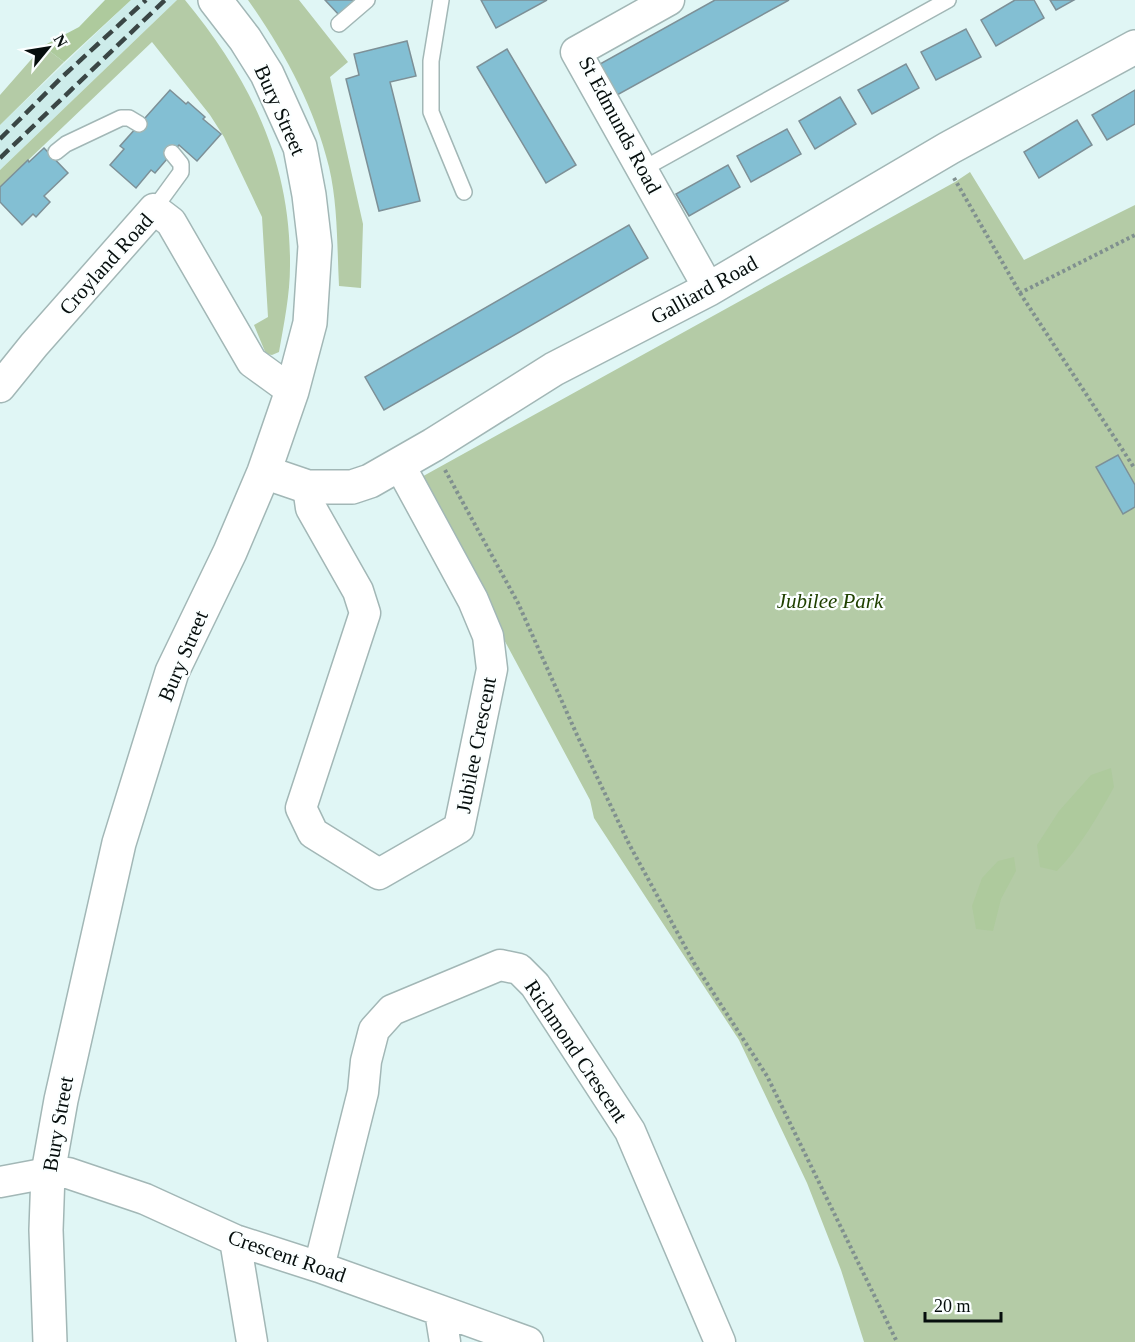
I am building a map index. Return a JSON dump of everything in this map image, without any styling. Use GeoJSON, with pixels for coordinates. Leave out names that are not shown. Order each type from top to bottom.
{"type":"FeatureCollection","features":[{"type":"Feature","properties":{"kind":"street","name":"Bury Street"},"geometry":{"type":"LineString","coordinates":[[50,1342],[46,1230],[48,1173],[95,944],[126,820],[172,672],[230,552],[264,472],[292,391],[310,323],[315,246],[300,147],[267,74],[245,39],[215,0]]}},
{"type":"Feature","properties":{"kind":"street","name":"St Edmunds Road"},"geometry":{"type":"LineString","coordinates":[[669,0],[576,52],[709,289]]}},
{"type":"Feature","properties":{"kind":"street","name":"Galliard Road"},"geometry":{"type":"LineString","coordinates":[[264,472],[308,487],[352,487],[370,481],[433,445],[554,369],[709,289],[949,148],[1135,47]]}},
{"type":"Feature","properties":{"kind":"street","name":"Croyland Road"},"geometry":{"type":"LineString","coordinates":[[0,387],[154,209],[171,222],[252,362],[292,391]]}},
{"type":"Feature","properties":{"kind":"street","name":"Jubilee Crescent"},"geometry":{"type":"LineString","coordinates":[[308,487],[311,508],[358,591],[365,613],[300,808],[313,833],[379,874],[459,828],[492,669],[488,636],[473,600],[399,464]]}},
{"type":"Feature","properties":{"kind":"street","name":"Richmond Crescent"},"geometry":{"type":"LineString","coordinates":[[320,1267],[363,1092],[366,1061],[374,1029],[392,1010],[500,965],[519,969],[536,985],[630,1131],[720,1342]]}},
{"type":"Feature","properties":{"kind":"street","name":"Crescent Road"},"geometry":{"type":"LineString","coordinates":[[0,1182],[48,1173],[68,1173],[146,1199],[235,1240],[320,1267],[528,1342]]}},
{"type":"Feature","properties":{"kind":"street"},"geometry":{"type":"LineString","coordinates":[[235,1240],[252,1342]]}},
{"type":"Feature","properties":{"kind":"street"},"geometry":{"type":"LineString","coordinates":[[440,1311],[445,1342]]}},
{"type":"Feature","properties":{"kind":"lane"},"geometry":{"type":"LineString","coordinates":[[339,24],[367,0]]}},
{"type":"Feature","properties":{"kind":"lane"},"geometry":{"type":"LineString","coordinates":[[441,0],[431,61],[431,112],[464,192]]}},
{"type":"Feature","properties":{"kind":"lane"},"geometry":{"type":"LineString","coordinates":[[643,169],[948,0]]}},
{"type":"Feature","properties":{"kind":"lane"},"geometry":{"type":"LineString","coordinates":[[56,152],[66,144],[121,118],[129,118],[139,124]]}},
{"type":"Feature","properties":{"kind":"lane"},"geometry":{"type":"LineString","coordinates":[[154,209],[181,172],[181,164],[172,153]]}},
{"type":"Feature","properties":{"kind":"path"},"geometry":{"type":"LineString","coordinates":[[949,148],[955,182],[1020,293],[1135,469]]}},
{"type":"Feature","properties":{"kind":"path"},"geometry":{"type":"LineString","coordinates":[[1020,293],[1135,235]]}},
{"type":"Feature","properties":{"kind":"path"},"geometry":{"type":"LineString","coordinates":[[433,445],[518,603],[629,844],[694,963],[767,1077],[897,1342]]}},
{"type":"Feature","properties":{"kind":"shaded area"},"geometry":{"type":"Polygon","coordinates":[[[131,0],[177,0],[0,170],[0,125],[131,0]]]}},
{"type":"Feature","properties":{"kind":"green space"},"geometry":{"type":"Polygon","coordinates":[[[105,0],[131,0],[64,62],[43,46],[79,27],[105,0]]]}},
{"type":"Feature","properties":{"kind":"green space"},"geometry":{"type":"Polygon","coordinates":[[[177,0],[185,0],[229,60],[262,123],[274,157],[283,191],[288,228],[290,277],[279,352],[272,355],[266,354],[254,325],[268,317],[262,217],[224,137],[210,115],[152,42],[0,187],[0,170],[177,0]]]}},
{"type":"Feature","properties":{"kind":"green space"},"geometry":{"type":"Polygon","coordinates":[[[248,0],[299,0],[348,62],[330,77],[363,224],[361,288],[339,286],[334,196],[323,144],[296,80],[274,39],[248,0]]]}},
{"type":"Feature","properties":{"kind":"green space"},"geometry":{"type":"Polygon","coordinates":[[[43,46],[64,62],[0,125],[0,95],[43,46]]]}},
{"type":"Feature","properties":{"kind":"green space","name":"Jubilee Park"},"geometry":{"type":"Polygon","coordinates":[[[970,172],[1024,260],[1135,205],[1135,1342],[864,1342],[841,1270],[807,1183],[739,1040],[594,818],[590,800],[418,479],[970,172]]]}},
{"type":"Feature","properties":{"kind":"green space"},"geometry":{"type":"Polygon","coordinates":[[[1111,768],[1114,787],[1081,841],[1057,871],[1040,867],[1037,845],[1059,811],[1091,775],[1111,768]]]}},
{"type":"Feature","properties":{"kind":"green space"},"geometry":{"type":"Polygon","coordinates":[[[1014,857],[1016,871],[1001,899],[993,931],[976,929],[972,906],[982,878],[998,861],[1014,857]]]}},
{"type":"Feature","properties":{"kind":"building"},"geometry":{"type":"Polygon","coordinates":[[[325,0],[356,0],[339,15],[325,0]]]}},
{"type":"Feature","properties":{"kind":"building"},"geometry":{"type":"Polygon","coordinates":[[[481,0],[547,0],[496,28],[481,0]]]}},
{"type":"Feature","properties":{"kind":"building"},"geometry":{"type":"Polygon","coordinates":[[[715,0],[789,0],[608,100],[591,69],[715,0]]]}},
{"type":"Feature","properties":{"kind":"building"},"geometry":{"type":"Polygon","coordinates":[[[1015,0],[1034,0],[1044,18],[996,46],[981,20],[1015,0]]]}},
{"type":"Feature","properties":{"kind":"building"},"geometry":{"type":"Polygon","coordinates":[[[1050,0],[1074,0],[1056,10],[1050,0]]]}},
{"type":"Feature","properties":{"kind":"building"},"geometry":{"type":"Polygon","coordinates":[[[966,29],[981,57],[936,80],[921,52],[966,29]]]}},
{"type":"Feature","properties":{"kind":"building"},"geometry":{"type":"Polygon","coordinates":[[[407,41],[416,76],[390,82],[420,201],[379,211],[346,79],[359,75],[354,54],[407,41]]]}},
{"type":"Feature","properties":{"kind":"building"},"geometry":{"type":"Polygon","coordinates":[[[507,49],[576,165],[546,183],[477,67],[507,49]]]}},
{"type":"Feature","properties":{"kind":"building"},"geometry":{"type":"Polygon","coordinates":[[[906,64],[919,88],[872,114],[858,90],[906,64]]]}},
{"type":"Feature","properties":{"kind":"building"},"geometry":{"type":"Polygon","coordinates":[[[170,90],[186,104],[188,102],[221,134],[197,161],[179,145],[155,173],[151,170],[136,188],[110,165],[124,149],[120,146],[170,90]]]}},
{"type":"Feature","properties":{"kind":"building"},"geometry":{"type":"Polygon","coordinates":[[[1135,90],[1135,124],[1107,140],[1092,115],[1135,90]]]}},
{"type":"Feature","properties":{"kind":"building"},"geometry":{"type":"Polygon","coordinates":[[[840,97],[856,124],[815,149],[799,121],[840,97]]]}},
{"type":"Feature","properties":{"kind":"building"},"geometry":{"type":"Polygon","coordinates":[[[1077,120],[1092,145],[1039,178],[1024,152],[1077,120]]]}},
{"type":"Feature","properties":{"kind":"building"},"geometry":{"type":"Polygon","coordinates":[[[787,129],[801,154],[751,182],[737,156],[787,129]]]}},
{"type":"Feature","properties":{"kind":"building"},"geometry":{"type":"Polygon","coordinates":[[[44,148],[68,173],[44,196],[50,202],[36,217],[33,214],[22,225],[0,202],[0,187],[44,148]]]}},
{"type":"Feature","properties":{"kind":"building"},"geometry":{"type":"Polygon","coordinates":[[[728,165],[740,187],[689,216],[676,194],[728,165]]]}},
{"type":"Feature","properties":{"kind":"building"},"geometry":{"type":"Polygon","coordinates":[[[629,225],[648,258],[384,410],[365,377],[629,225]]]}},
{"type":"Feature","properties":{"kind":"building"},"geometry":{"type":"Polygon","coordinates":[[[1118,455],[1135,485],[1135,507],[1123,514],[1096,467],[1118,455]]]}},
{"type":"Feature","properties":{"kind":"railway"},"geometry":{"type":"LineString","coordinates":[[0,139],[61,78],[146,0]]}},
{"type":"Feature","properties":{"kind":"railway"},"geometry":{"type":"LineString","coordinates":[[0,158],[165,0]]}}]}
